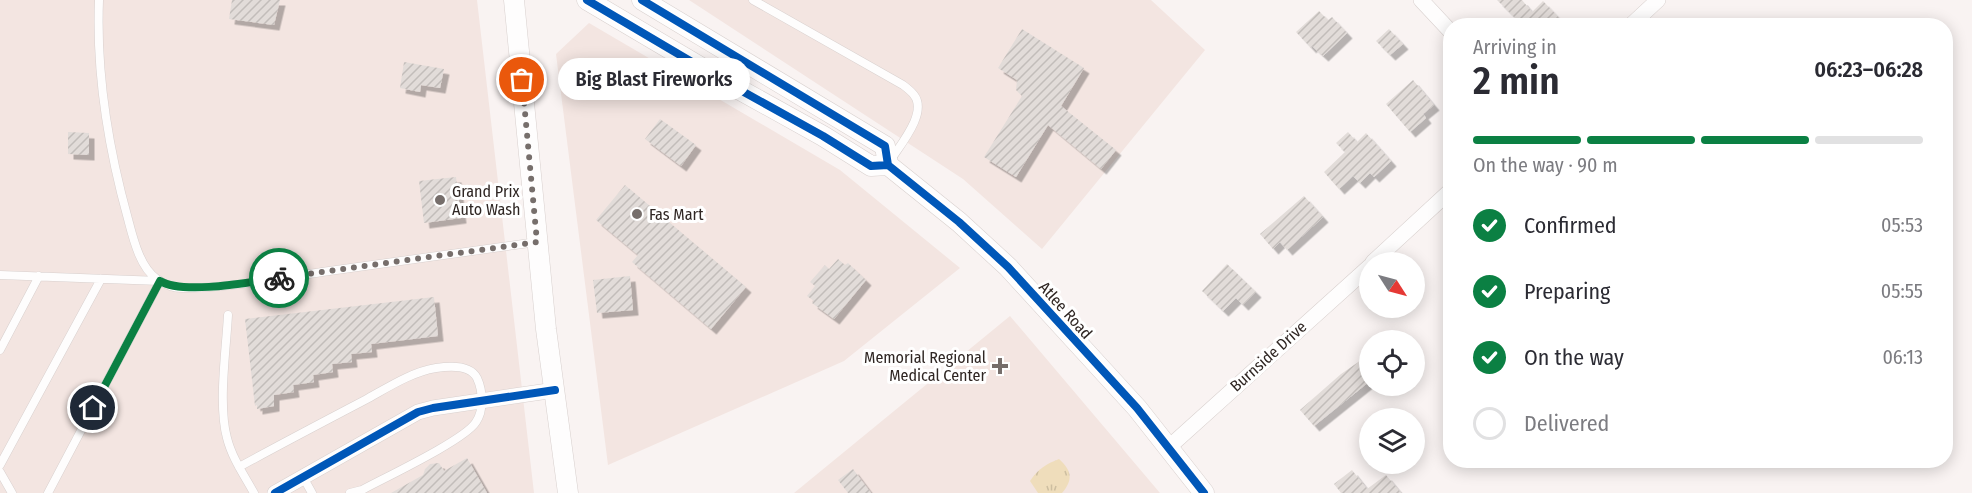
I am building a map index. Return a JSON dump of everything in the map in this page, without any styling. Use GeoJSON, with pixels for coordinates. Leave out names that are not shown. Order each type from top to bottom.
{"type":"FeatureCollection","features":[{"type":"Feature","properties":{"kind":"main road"},"geometry":{"type":"LineString","coordinates":[[514,0],[537,242],[568,493]]}},
{"type":"Feature","properties":{"kind":"main road","name":"Atlee Road"},"geometry":{"type":"LineString","coordinates":[[587,0],[871,166],[888,165],[959,222],[1008,267],[1137,408],[1204,493]]}},
{"type":"Feature","properties":{"kind":"main road","name":"Atlee Road"},"geometry":{"type":"LineString","coordinates":[[642,0],[885,146],[888,165]]}},
{"type":"Feature","properties":{"kind":"street"},"geometry":{"type":"LineString","coordinates":[[1420,0],[1443,25]]}},
{"type":"Feature","properties":{"kind":"street"},"geometry":{"type":"LineString","coordinates":[[1639,18],[1658,0]]}},
{"type":"Feature","properties":{"kind":"street"},"geometry":{"type":"LineString","coordinates":[[1384,252],[1443,197]]}},
{"type":"Feature","properties":{"kind":"street","name":"Burnside Drive"},"geometry":{"type":"LineString","coordinates":[[1168,448],[1359,276]]}},
{"type":"Feature","properties":{"kind":"street"},"geometry":{"type":"LineString","coordinates":[[275,493],[418,412],[555,390]]}},
{"type":"Feature","properties":{"kind":"lane"},"geometry":{"type":"LineString","coordinates":[[99,0],[99,67],[105,120],[115,172],[132,231],[146,268],[154,278],[180,288],[240,284],[537,242]]}},
{"type":"Feature","properties":{"kind":"lane"},"geometry":{"type":"LineString","coordinates":[[753,0],[903,85],[915,96],[918,106],[917,119],[888,165]]}},
{"type":"Feature","properties":{"kind":"lane"},"geometry":{"type":"LineString","coordinates":[[0,275],[160,281]]}},
{"type":"Feature","properties":{"kind":"lane"},"geometry":{"type":"LineString","coordinates":[[0,351],[39,276]]}},
{"type":"Feature","properties":{"kind":"lane"},"geometry":{"type":"LineString","coordinates":[[0,465],[101,279]]}},
{"type":"Feature","properties":{"kind":"lane"},"geometry":{"type":"LineString","coordinates":[[48,493],[160,281]]}},
{"type":"Feature","properties":{"kind":"lane"},"geometry":{"type":"LineString","coordinates":[[228,315],[223,418],[227,440],[254,493]]}},
{"type":"Feature","properties":{"kind":"lane"},"geometry":{"type":"LineString","coordinates":[[239,467],[404,379],[434,368],[467,368],[473,372],[478,379],[483,401],[476,422],[462,436],[362,490],[350,493]]}},
{"type":"Feature","properties":{"kind":"lane"},"geometry":{"type":"LineString","coordinates":[[0,472],[12,493]]}},
{"type":"Feature","properties":{"kind":"lane"},"geometry":{"type":"LineString","coordinates":[[303,477],[312,493]]}},
{"type":"Feature","properties":{"kind":"shaded area"},"geometry":{"type":"Polygon","coordinates":[[[0,0],[477,0],[534,493],[0,493],[0,0]]]}},
{"type":"Feature","properties":{"kind":"shaded area"},"geometry":{"type":"Polygon","coordinates":[[[689,0],[1151,0],[1205,50],[1042,249],[963,179],[689,0]]]}},
{"type":"Feature","properties":{"kind":"shaded area"},"geometry":{"type":"Polygon","coordinates":[[[589,23],[840,170],[960,268],[844,361],[608,465],[556,54],[589,23]]]}},
{"type":"Feature","properties":{"kind":"shaded area","name":"Memorial Regional Medical Center"},"geometry":{"type":"Polygon","coordinates":[[[1010,316],[1160,493],[794,493],[1010,316]]]}},
{"type":"Feature","properties":{"kind":"green space"},"geometry":{"type":"Polygon","coordinates":[[[1059,459],[1070,475],[1066,488],[1062,493],[1038,493],[1030,481],[1043,467],[1059,459]]]}},
{"type":"Feature","properties":{"kind":"building"},"geometry":{"type":"Polygon","coordinates":[[[232,0],[280,0],[274,25],[229,19],[232,0]]]}},
{"type":"Feature","properties":{"kind":"building"},"geometry":{"type":"Polygon","coordinates":[[[1497,0],[1522,0],[1532,12],[1543,1],[1559,18],[1515,18],[1497,0]]]}},
{"type":"Feature","properties":{"kind":"building"},"geometry":{"type":"Polygon","coordinates":[[[1319,11],[1328,20],[1332,17],[1347,33],[1323,56],[1312,46],[1311,48],[1296,32],[1319,11]]]}},
{"type":"Feature","properties":{"kind":"building"},"geometry":{"type":"Polygon","coordinates":[[[1022,29],[1084,68],[1061,106],[1116,150],[1101,169],[1048,125],[1016,177],[984,157],[1022,96],[1016,90],[1017,80],[998,68],[1022,29]]]}},
{"type":"Feature","properties":{"kind":"building"},"geometry":{"type":"Polygon","coordinates":[[[1389,29],[1403,44],[1390,55],[1376,41],[1389,29]]]}},
{"type":"Feature","properties":{"kind":"building"},"geometry":{"type":"Polygon","coordinates":[[[404,62],[444,69],[440,88],[421,85],[420,92],[400,88],[404,62]]]}},
{"type":"Feature","properties":{"kind":"building"},"geometry":{"type":"Polygon","coordinates":[[[1413,80],[1434,105],[1423,114],[1426,118],[1410,132],[1386,104],[1413,80]]]}},
{"type":"Feature","properties":{"kind":"building"},"geometry":{"type":"Polygon","coordinates":[[[660,119],[696,145],[681,166],[645,139],[660,119]]]}},
{"type":"Feature","properties":{"kind":"building"},"geometry":{"type":"Polygon","coordinates":[[[68,132],[89,133],[89,155],[68,154],[68,132]]]}},
{"type":"Feature","properties":{"kind":"building"},"geometry":{"type":"Polygon","coordinates":[[[1348,132],[1357,142],[1366,133],[1391,161],[1374,177],[1370,173],[1360,183],[1353,176],[1339,189],[1324,172],[1345,152],[1336,143],[1348,132]]]}},
{"type":"Feature","properties":{"kind":"building","name":"Grand Prix Auto Wash"},"geometry":{"type":"Polygon","coordinates":[[[456,177],[461,218],[424,223],[419,181],[456,177]]]}},
{"type":"Feature","properties":{"kind":"building"},"geometry":{"type":"Polygon","coordinates":[[[625,185],[746,287],[711,329],[632,262],[638,255],[596,220],[625,185]]]}},
{"type":"Feature","properties":{"kind":"building"},"geometry":{"type":"Polygon","coordinates":[[[1304,196],[1323,217],[1287,250],[1280,242],[1273,249],[1260,234],[1304,196]]]}},
{"type":"Feature","properties":{"kind":"building"},"geometry":{"type":"Polygon","coordinates":[[[838,259],[845,265],[848,263],[866,280],[834,319],[812,303],[814,301],[807,296],[815,286],[810,282],[825,265],[829,269],[838,259]]]}},
{"type":"Feature","properties":{"kind":"building"},"geometry":{"type":"Polygon","coordinates":[[[1227,264],[1256,292],[1243,305],[1236,298],[1223,311],[1202,291],[1227,264]]]}},
{"type":"Feature","properties":{"kind":"building"},"geometry":{"type":"Polygon","coordinates":[[[630,276],[633,310],[597,313],[593,280],[630,276]]]}},
{"type":"Feature","properties":{"kind":"building"},"geometry":{"type":"Polygon","coordinates":[[[434,297],[438,336],[371,344],[372,352],[351,354],[352,362],[332,364],[333,372],[313,375],[314,382],[293,385],[294,392],[274,395],[274,406],[257,409],[257,405],[255,406],[245,319],[434,297]]]}},
{"type":"Feature","properties":{"kind":"building"},"geometry":{"type":"Polygon","coordinates":[[[1359,362],[1359,390],[1314,426],[1300,410],[1341,374],[1359,362]]]}},
{"type":"Feature","properties":{"kind":"building"},"geometry":{"type":"Polygon","coordinates":[[[467,458],[487,493],[391,493],[423,475],[430,464],[439,463],[444,471],[467,458]]]}},
{"type":"Feature","properties":{"kind":"building"},"geometry":{"type":"Polygon","coordinates":[[[853,469],[871,493],[848,493],[838,480],[853,469]]]}},
{"type":"Feature","properties":{"kind":"building"},"geometry":{"type":"Polygon","coordinates":[[[1352,470],[1367,489],[1386,475],[1401,493],[1341,493],[1334,484],[1352,470]]]}},
{"type":"Feature","properties":{"kind":"cycle path"},"geometry":{"type":"LineString","coordinates":[[587,0],[871,166],[888,165]]}},
{"type":"Feature","properties":{"kind":"cycle path"},"geometry":{"type":"LineString","coordinates":[[642,0],[885,146],[888,165],[959,222],[1008,267],[1137,408],[1204,493]]}},
{"type":"Feature","properties":{"kind":"cycle path"},"geometry":{"type":"LineString","coordinates":[[275,493],[418,412],[555,390]]}},
{"type":"Feature","properties":{"kind":"way so far"},"geometry":{"type":"LineString","coordinates":[[279,278],[537,242],[522,80]]}},
{"type":"Feature","properties":{"kind":"place","name":"Big Blast Fireworks"},"geometry":{"type":"Point","coordinates":[522,80]}},
{"type":"Feature","properties":{"kind":"place","name":"Grand Prix Auto Wash"},"geometry":{"type":"Point","coordinates":[440,200]}},
{"type":"Feature","properties":{"kind":"place","name":"Fas Mart"},"geometry":{"type":"Point","coordinates":[637,214]}},
{"type":"Feature","properties":{"kind":"place","name":"Memorial Regional Medical Center"},"geometry":{"type":"Point","coordinates":[1000,366]}},
{"type":"Feature","properties":{"kind":"route"},"geometry":{"type":"LineString","coordinates":[[93,408],[160,281],[180,288],[240,284],[279,278]]}}]}
